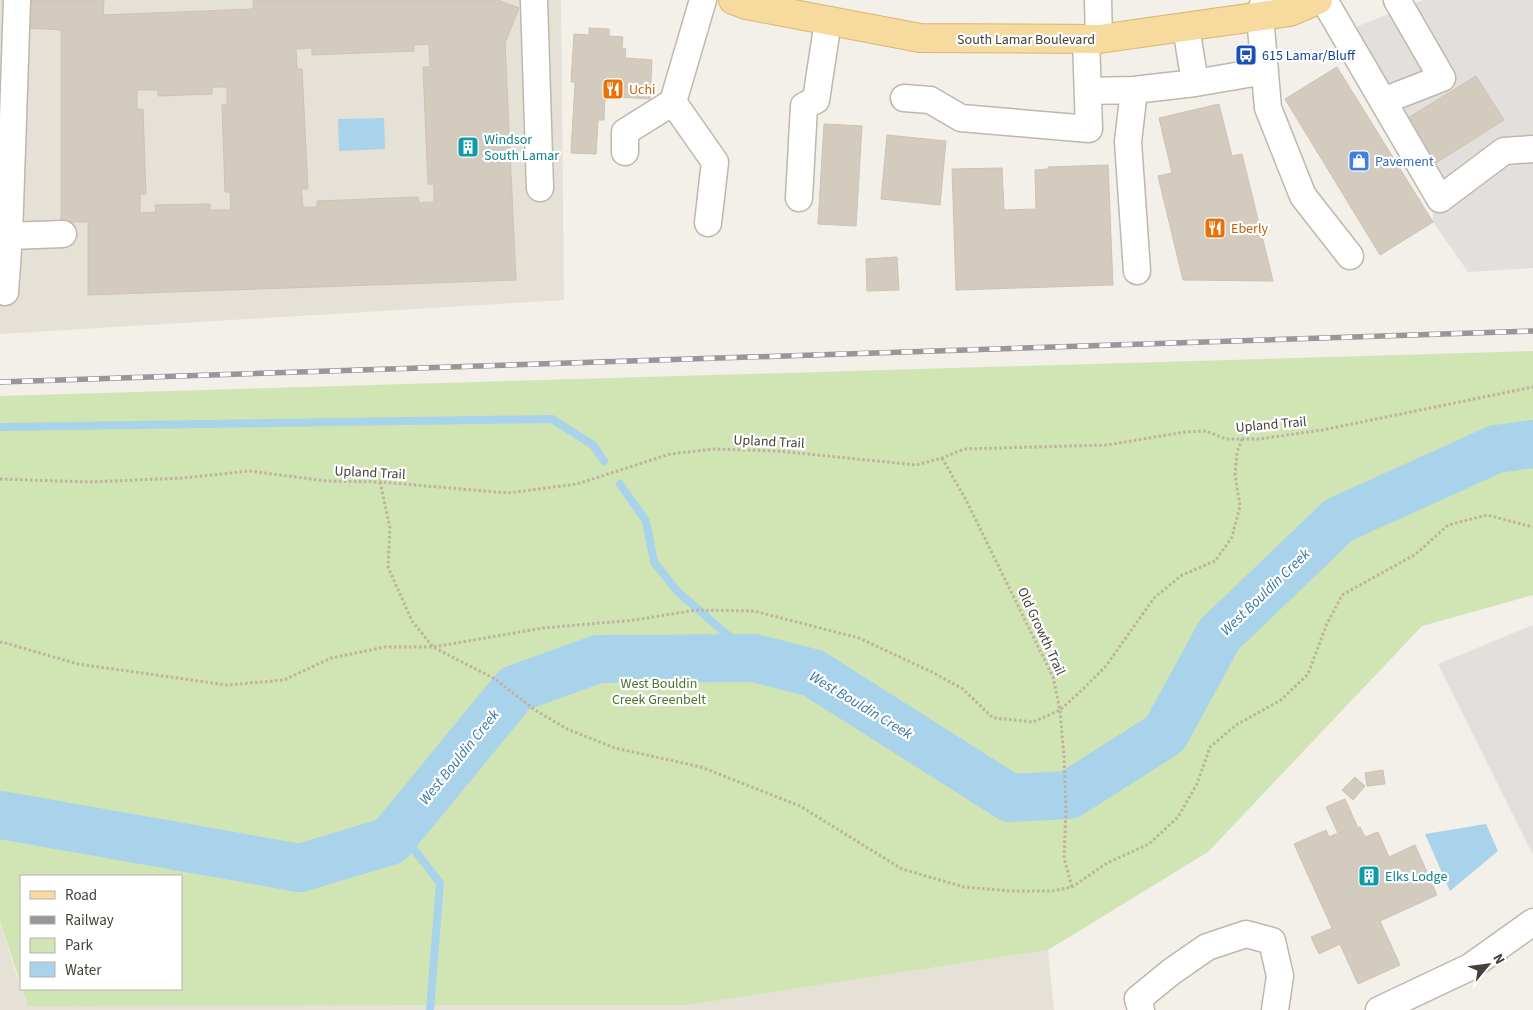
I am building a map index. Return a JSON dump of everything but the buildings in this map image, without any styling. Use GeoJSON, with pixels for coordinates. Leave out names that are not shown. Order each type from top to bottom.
{"type":"FeatureCollection","features":[{"type":"Feature","properties":{"kind":"main road","name":"South Lamar Boulevard"},"geometry":{"type":"LineString","coordinates":[[733,0],[746,5],[920,38],[1092,39],[1186,27],[1262,8],[1290,12],[1318,0]]}},
{"type":"Feature","properties":{"kind":"street"},"geometry":{"type":"LineString","coordinates":[[4,292],[8,236],[17,0]]}},
{"type":"Feature","properties":{"kind":"street"},"geometry":{"type":"LineString","coordinates":[[534,0],[540,188]]}},
{"type":"Feature","properties":{"kind":"street"},"geometry":{"type":"LineString","coordinates":[[624,152],[625,132],[674,102],[703,0]]}},
{"type":"Feature","properties":{"kind":"street"},"geometry":{"type":"LineString","coordinates":[[904,98],[930,100],[961,118],[1089,129],[1088,91],[1092,39],[1098,0]]}},
{"type":"Feature","properties":{"kind":"street"},"geometry":{"type":"LineString","coordinates":[[1324,0],[1440,199],[1504,151],[1533,149]]}},
{"type":"Feature","properties":{"kind":"street"},"geometry":{"type":"LineString","coordinates":[[1383,101],[1442,78],[1397,0]]}},
{"type":"Feature","properties":{"kind":"street"},"geometry":{"type":"LineString","coordinates":[[1262,8],[1268,108],[1303,196],[1350,256]]}},
{"type":"Feature","properties":{"kind":"street"},"geometry":{"type":"LineString","coordinates":[[799,198],[804,106],[816,100],[828,21]]}},
{"type":"Feature","properties":{"kind":"street"},"geometry":{"type":"LineString","coordinates":[[1186,27],[1195,84]]}},
{"type":"Feature","properties":{"kind":"street"},"geometry":{"type":"LineString","coordinates":[[1088,91],[1134,90],[1195,84],[1265,71]]}},
{"type":"Feature","properties":{"kind":"street"},"geometry":{"type":"LineString","coordinates":[[1134,90],[1128,142],[1137,271]]}},
{"type":"Feature","properties":{"kind":"street"},"geometry":{"type":"LineString","coordinates":[[674,102],[715,162],[708,223]]}},
{"type":"Feature","properties":{"kind":"street"},"geometry":{"type":"LineString","coordinates":[[8,236],[63,234]]}},
{"type":"Feature","properties":{"kind":"street"},"geometry":{"type":"LineString","coordinates":[[1379,1010],[1470,967],[1533,922]]}},
{"type":"Feature","properties":{"kind":"street"},"geometry":{"type":"LineString","coordinates":[[1141,1010],[1138,999],[1171,972],[1207,947],[1246,934],[1272,941],[1280,976],[1275,1010]]}},
{"type":"Feature","properties":{"kind":"path","name":"Upland Trail"},"geometry":{"type":"LineString","coordinates":[[0,479],[88,482],[183,478],[250,471],[326,481],[380,482],[508,492],[577,484],[670,454],[714,450],[778,451],[916,464],[942,458],[964,449],[1106,445],[1184,432],[1206,431],[1226,439],[1259,439],[1322,430],[1533,387]]}},
{"type":"Feature","properties":{"kind":"path"},"geometry":{"type":"LineString","coordinates":[[0,643],[78,664],[227,686],[284,680],[332,658],[385,647],[433,647],[542,628],[635,620],[696,610],[754,610],[859,638],[932,672],[963,689],[993,718],[1032,722],[1060,710],[1106,666],[1154,598],[1182,575],[1215,561],[1232,537],[1240,506],[1235,475],[1236,452],[1242,439]]}},
{"type":"Feature","properties":{"kind":"path","name":"Old Growth Trail"},"geometry":{"type":"LineString","coordinates":[[942,458],[966,500],[1053,677],[1060,710],[1066,808],[1064,858],[1072,887]]}},
{"type":"Feature","properties":{"kind":"path"},"geometry":{"type":"LineString","coordinates":[[380,482],[390,528],[388,567],[412,621],[433,647],[495,679],[535,710],[568,729],[615,748],[701,767],[800,806],[902,869],[964,887],[1011,891],[1052,891],[1072,887],[1108,863],[1149,844],[1178,817],[1197,784],[1210,747],[1236,725],[1281,700],[1308,674],[1326,626],[1342,595],[1416,554],[1448,525],[1487,515],[1533,527]]}},
{"type":"Feature","properties":{"kind":"shaded area"},"geometry":{"type":"Polygon","coordinates":[[[0,0],[561,0],[564,300],[0,334],[0,0]]]}},
{"type":"Feature","properties":{"kind":"shaded area"},"geometry":{"type":"Polygon","coordinates":[[[1423,0],[1533,0],[1533,268],[1468,272],[1433,222],[1431,166],[1504,120],[1476,76],[1403,121],[1351,29],[1423,0]]]}},
{"type":"Feature","properties":{"kind":"shaded area"},"geometry":{"type":"Polygon","coordinates":[[[1533,625],[1533,855],[1438,664],[1533,625]]]}},
{"type":"Feature","properties":{"kind":"shaded area"},"geometry":{"type":"Polygon","coordinates":[[[0,922],[20,990],[28,1006],[688,1005],[1048,950],[1054,1010],[0,1010],[0,922]]]}},
{"type":"Feature","properties":{"kind":"green space","name":"West Bouldin Creek Greenbelt"},"geometry":{"type":"Polygon","coordinates":[[[1533,351],[1533,595],[1422,626],[1208,852],[1048,950],[688,1005],[28,1006],[22,990],[182,990],[182,875],[20,875],[20,982],[0,921],[0,396],[1533,351]]]}},
{"type":"Feature","properties":{"kind":"water"},"geometry":{"type":"Polygon","coordinates":[[[384,118],[385,149],[339,151],[338,119],[384,118]]]}},
{"type":"Feature","properties":{"kind":"water"},"geometry":{"type":"Polygon","coordinates":[[[1486,824],[1498,851],[1450,891],[1425,834],[1486,824]]]}},
{"type":"Feature","properties":{"kind":"waterway"},"geometry":{"type":"LineString","coordinates":[[0,427],[552,419],[593,445],[604,461]]}},
{"type":"Feature","properties":{"kind":"waterway","name":"West Bouldin Creek"},"geometry":{"type":"LineString","coordinates":[[0,815],[300,868],[390,841],[515,689],[598,659],[754,658],[813,673],[1010,798],[1069,795],[1165,734],[1219,635],[1339,520],[1496,449],[1533,444]]}},
{"type":"Feature","properties":{"kind":"waterway"},"geometry":{"type":"LineString","coordinates":[[620,484],[646,521],[654,562],[678,592],[754,658]]}},
{"type":"Feature","properties":{"kind":"waterway"},"geometry":{"type":"LineString","coordinates":[[399,830],[440,883],[430,1010]]}},
{"type":"Feature","properties":{"kind":"railway"},"geometry":{"type":"LineString","coordinates":[[0,382],[1533,331]]}},
{"type":"Feature","properties":{"kind":"place","name":"615 Lamar/Bluff"},"geometry":{"type":"Point","coordinates":[1246,55]}},
{"type":"Feature","properties":{"kind":"place","name":"Uchi"},"geometry":{"type":"Point","coordinates":[613,89]}},
{"type":"Feature","properties":{"kind":"place","name":"Windsor South Lamar"},"geometry":{"type":"Point","coordinates":[468,147]}},
{"type":"Feature","properties":{"kind":"place","name":"Pavement"},"geometry":{"type":"Point","coordinates":[1359,161]}},
{"type":"Feature","properties":{"kind":"place","name":"Eberly"},"geometry":{"type":"Point","coordinates":[1215,228]}},
{"type":"Feature","properties":{"kind":"place","name":"Elks Lodge"},"geometry":{"type":"Point","coordinates":[1369,876]}}]}
